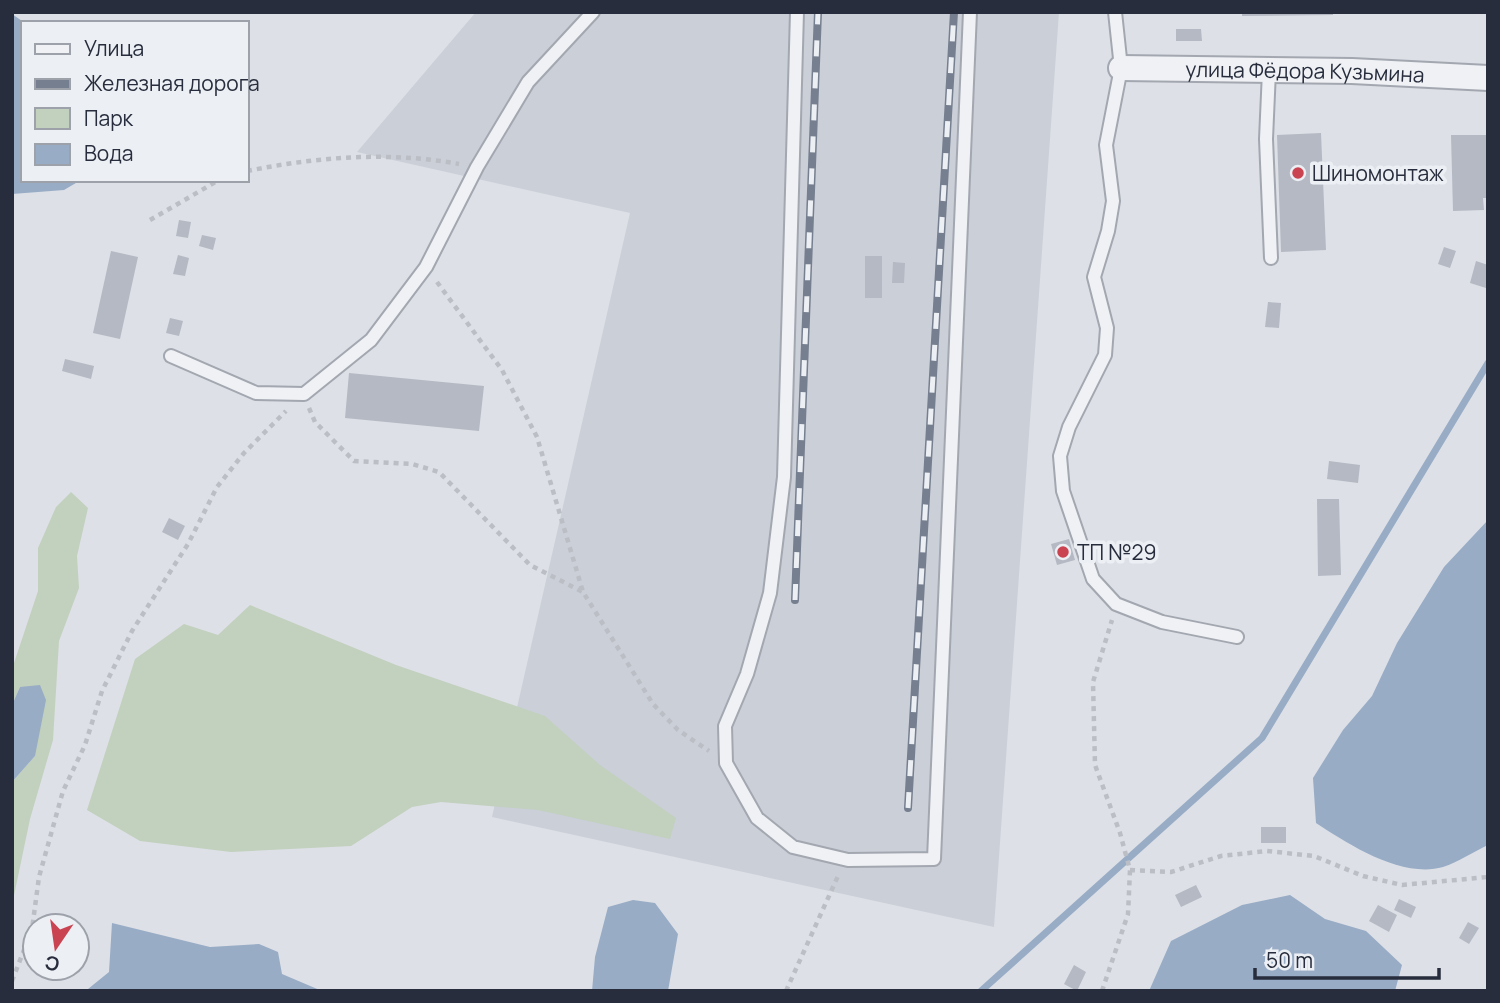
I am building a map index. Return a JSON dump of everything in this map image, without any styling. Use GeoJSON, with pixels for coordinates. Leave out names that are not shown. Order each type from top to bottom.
{"type":"FeatureCollection","features":[{"type":"Feature","properties":{"kind":"street","name":"улица Фёдора Кузьмина"},"geometry":{"type":"LineString","coordinates":[[1121,68],[1352,71],[1488,78]]}},
{"type":"Feature","properties":{"kind":"lane"},"geometry":{"type":"LineString","coordinates":[[171,356],[256,393],[304,394],[372,340],[426,267],[477,167],[528,82],[593,12]]}},
{"type":"Feature","properties":{"kind":"lane"},"geometry":{"type":"LineString","coordinates":[[797,12],[784,477],[770,593],[747,674],[724,726],[726,763],[757,818],[793,847],[848,860],[934,859],[970,12]]}},
{"type":"Feature","properties":{"kind":"lane"},"geometry":{"type":"LineString","coordinates":[[1115,12],[1121,68],[1106,145],[1113,201],[1108,231],[1094,276],[1107,327],[1105,355],[1069,427],[1060,456],[1063,491],[1093,579],[1116,604],[1162,622],[1237,637]]}},
{"type":"Feature","properties":{"kind":"lane"},"geometry":{"type":"LineString","coordinates":[[1269,71],[1266,139],[1271,258]]}},
{"type":"Feature","properties":{"kind":"path"},"geometry":{"type":"LineString","coordinates":[[248,171],[313,158],[420,157],[477,167]]}},
{"type":"Feature","properties":{"kind":"path"},"geometry":{"type":"LineString","coordinates":[[150,220],[216,182]]}},
{"type":"Feature","properties":{"kind":"path"},"geometry":{"type":"LineString","coordinates":[[426,267],[502,370],[537,437],[583,592],[653,704],[678,730],[726,763]]}},
{"type":"Feature","properties":{"kind":"path"},"geometry":{"type":"LineString","coordinates":[[12,981],[32,929],[38,877],[63,791],[85,745],[102,691],[132,631],[188,544],[217,487],[244,453],[304,394],[315,422],[354,461],[412,464],[439,472],[530,565],[583,592]]}},
{"type":"Feature","properties":{"kind":"path"},"geometry":{"type":"LineString","coordinates":[[1102,991],[1128,914],[1130,870],[1120,833],[1095,765],[1093,682],[1116,604]]}},
{"type":"Feature","properties":{"kind":"path"},"geometry":{"type":"LineString","coordinates":[[1130,870],[1171,872],[1221,856],[1267,852],[1314,856],[1363,876],[1402,885],[1488,877]]}},
{"type":"Feature","properties":{"kind":"path"},"geometry":{"type":"LineString","coordinates":[[786,991],[806,942],[848,860]]}},
{"type":"Feature","properties":{"kind":"shaded area"},"geometry":{"type":"Polygon","coordinates":[[[476,12],[1059,12],[994,927],[492,817],[630,213],[357,152],[476,12]]]}},
{"type":"Feature","properties":{"kind":"green space"},"geometry":{"type":"Polygon","coordinates":[[[71,492],[88,508],[77,556],[79,588],[59,641],[53,740],[30,819],[12,905],[12,782],[35,756],[20,687],[12,705],[12,669],[38,591],[38,548],[56,507],[71,492]]]}},
{"type":"Feature","properties":{"kind":"green space"},"geometry":{"type":"Polygon","coordinates":[[[250,605],[396,665],[545,716],[600,765],[676,818],[670,839],[538,810],[441,802],[412,807],[351,846],[231,852],[140,841],[87,810],[135,659],[184,624],[218,635],[250,605]]]}},
{"type":"Feature","properties":{"kind":"water"},"geometry":{"type":"Polygon","coordinates":[[[12,14],[22,21],[21,182],[78,182],[64,190],[12,194],[12,14]]]}},
{"type":"Feature","properties":{"kind":"water"},"geometry":{"type":"Polygon","coordinates":[[[1488,520],[1488,845],[1443,867],[1410,868],[1393,864],[1359,849],[1316,823],[1313,778],[1343,730],[1372,696],[1397,643],[1444,567],[1488,520]]]}},
{"type":"Feature","properties":{"kind":"water"},"geometry":{"type":"Polygon","coordinates":[[[40,685],[46,700],[35,756],[12,782],[12,705],[20,687],[40,685]]]}},
{"type":"Feature","properties":{"kind":"water"},"geometry":{"type":"Polygon","coordinates":[[[1290,895],[1325,919],[1366,931],[1402,965],[1395,991],[1149,991],[1171,941],[1242,905],[1290,895]]]}},
{"type":"Feature","properties":{"kind":"water"},"geometry":{"type":"Polygon","coordinates":[[[633,900],[655,903],[678,934],[668,991],[592,991],[595,957],[608,907],[633,900]]]}},
{"type":"Feature","properties":{"kind":"water"},"geometry":{"type":"Polygon","coordinates":[[[112,923],[210,947],[259,944],[278,952],[282,974],[322,991],[90,991],[88,989],[109,972],[112,923]]]}},
{"type":"Feature","properties":{"kind":"building"},"geometry":{"type":"Polygon","coordinates":[[[1242,12],[1333,12],[1333,15],[1242,16],[1242,12]]]}},
{"type":"Feature","properties":{"kind":"building"},"geometry":{"type":"Polygon","coordinates":[[[1176,29],[1201,29],[1202,41],[1176,41],[1176,29]]]}},
{"type":"Feature","properties":{"kind":"building"},"geometry":{"type":"Polygon","coordinates":[[[1321,133],[1326,250],[1281,252],[1277,135],[1321,133]]]}},
{"type":"Feature","properties":{"kind":"building"},"geometry":{"type":"Polygon","coordinates":[[[1451,135],[1488,135],[1488,198],[1483,198],[1484,210],[1453,211],[1451,135]]]}},
{"type":"Feature","properties":{"kind":"building"},"geometry":{"type":"Polygon","coordinates":[[[179,220],[191,222],[188,238],[176,236],[179,220]]]}},
{"type":"Feature","properties":{"kind":"building"},"geometry":{"type":"Polygon","coordinates":[[[202,235],[216,238],[213,250],[199,246],[202,235]]]}},
{"type":"Feature","properties":{"kind":"building"},"geometry":{"type":"Polygon","coordinates":[[[1444,247],[1456,251],[1450,268],[1438,264],[1444,247]]]}},
{"type":"Feature","properties":{"kind":"building"},"geometry":{"type":"Polygon","coordinates":[[[111,251],[138,257],[120,339],[93,333],[111,251]]]}},
{"type":"Feature","properties":{"kind":"building"},"geometry":{"type":"Polygon","coordinates":[[[178,255],[189,258],[185,276],[173,274],[178,255]]]}},
{"type":"Feature","properties":{"kind":"building"},"geometry":{"type":"Polygon","coordinates":[[[865,256],[882,256],[882,298],[865,298],[865,256]]]}},
{"type":"Feature","properties":{"kind":"building"},"geometry":{"type":"Polygon","coordinates":[[[1476,261],[1488,265],[1486,288],[1470,283],[1476,261]]]}},
{"type":"Feature","properties":{"kind":"building"},"geometry":{"type":"Polygon","coordinates":[[[893,262],[905,263],[904,283],[892,283],[893,262]]]}},
{"type":"Feature","properties":{"kind":"building"},"geometry":{"type":"Polygon","coordinates":[[[1268,302],[1281,303],[1279,328],[1265,327],[1268,302]]]}},
{"type":"Feature","properties":{"kind":"building"},"geometry":{"type":"Polygon","coordinates":[[[170,318],[183,321],[179,336],[166,333],[170,318]]]}},
{"type":"Feature","properties":{"kind":"building"},"geometry":{"type":"Polygon","coordinates":[[[65,359],[94,366],[91,379],[62,371],[65,359]]]}},
{"type":"Feature","properties":{"kind":"building"},"geometry":{"type":"Polygon","coordinates":[[[349,373],[484,386],[479,431],[345,418],[349,373]]]}},
{"type":"Feature","properties":{"kind":"building"},"geometry":{"type":"Polygon","coordinates":[[[1329,461],[1360,465],[1358,483],[1327,479],[1329,461]]]}},
{"type":"Feature","properties":{"kind":"building"},"geometry":{"type":"Polygon","coordinates":[[[1317,499],[1339,499],[1341,575],[1318,576],[1317,499]]]}},
{"type":"Feature","properties":{"kind":"building"},"geometry":{"type":"Polygon","coordinates":[[[169,518],[185,526],[178,540],[162,532],[169,518]]]}},
{"type":"Feature","properties":{"kind":"building","name":"ТП №29"},"geometry":{"type":"Polygon","coordinates":[[[1069,539],[1075,560],[1057,565],[1051,544],[1069,539]]]}},
{"type":"Feature","properties":{"kind":"building"},"geometry":{"type":"Polygon","coordinates":[[[1261,827],[1286,827],[1286,843],[1261,843],[1261,827]]]}},
{"type":"Feature","properties":{"kind":"building"},"geometry":{"type":"Polygon","coordinates":[[[1196,885],[1202,897],[1181,907],[1175,895],[1196,885]]]}},
{"type":"Feature","properties":{"kind":"building"},"geometry":{"type":"Polygon","coordinates":[[[1399,899],[1416,907],[1411,918],[1394,910],[1399,899]]]}},
{"type":"Feature","properties":{"kind":"building"},"geometry":{"type":"Polygon","coordinates":[[[1378,905],[1397,915],[1389,932],[1369,921],[1378,905]]]}},
{"type":"Feature","properties":{"kind":"building"},"geometry":{"type":"Polygon","coordinates":[[[1468,922],[1479,928],[1469,944],[1459,938],[1468,922]]]}},
{"type":"Feature","properties":{"kind":"building"},"geometry":{"type":"Polygon","coordinates":[[[1074,965],[1086,972],[1077,991],[1064,984],[1074,965]]]}},
{"type":"Feature","properties":{"kind":"waterway"},"geometry":{"type":"LineString","coordinates":[[981,991],[1262,738],[1488,363]]}},
{"type":"Feature","properties":{"kind":"railway"},"geometry":{"type":"LineString","coordinates":[[795,600],[818,12]]}},
{"type":"Feature","properties":{"kind":"railway"},"geometry":{"type":"LineString","coordinates":[[908,808],[954,12]]}},
{"type":"Feature","properties":{"kind":"place","name":"Шиномонтаж"},"geometry":{"type":"Point","coordinates":[1298,173]}},
{"type":"Feature","properties":{"kind":"place","name":"ТП №29"},"geometry":{"type":"Point","coordinates":[1063,552]}}]}
